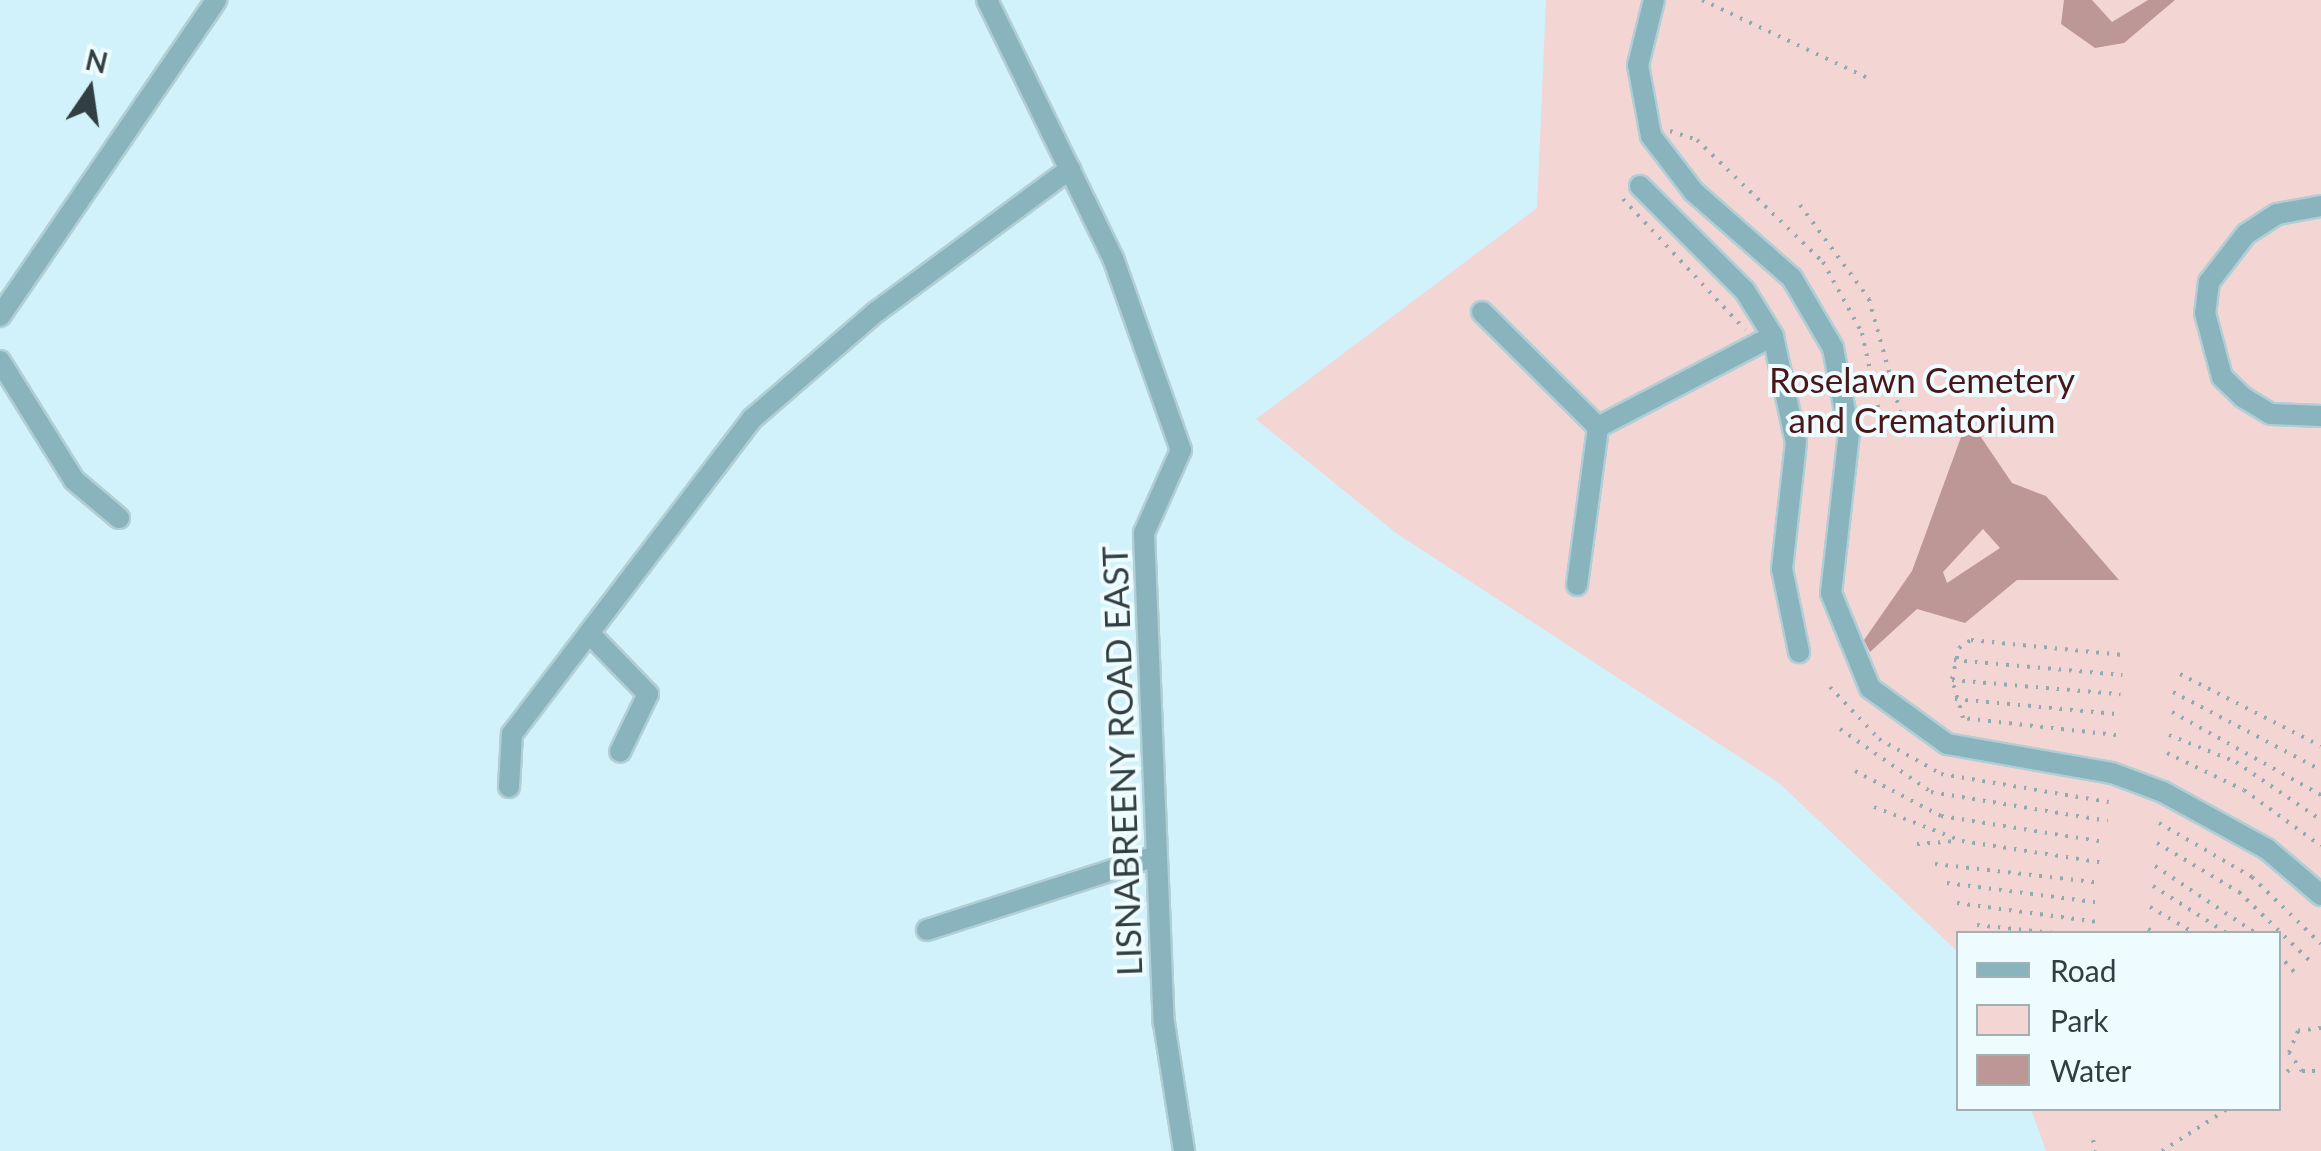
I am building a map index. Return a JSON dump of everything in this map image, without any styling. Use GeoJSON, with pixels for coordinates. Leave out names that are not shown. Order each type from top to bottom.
{"type":"FeatureCollection","features":[{"type":"Feature","properties":{"kind":"street"},"geometry":{"type":"LineString","coordinates":[[0,316],[216,0]]}},
{"type":"Feature","properties":{"kind":"street","name":"LISNABREENY ROAD EAST"},"geometry":{"type":"LineString","coordinates":[[986,0],[1134,308],[1181,450],[1144,533],[1164,1023],[1184,1151]]}},
{"type":"Feature","properties":{"kind":"street"},"geometry":{"type":"LineString","coordinates":[[1654,0],[1638,65],[1650,132],[1694,192],[1792,278],[1833,348],[1849,433],[1831,593],[1870,688],[1947,744],[2112,773],[2163,792],[2266,849],[2321,895]]}},
{"type":"Feature","properties":{"kind":"street"},"geometry":{"type":"LineString","coordinates":[[508,787],[512,734],[752,419],[876,312],[1070,169]]}},
{"type":"Feature","properties":{"kind":"street"},"geometry":{"type":"LineString","coordinates":[[1631,192],[1745,291],[1764,341],[1796,442],[1782,569],[1799,652]]}},
{"type":"Feature","properties":{"kind":"street"},"geometry":{"type":"LineString","coordinates":[[2321,206],[2277,214],[2246,234],[2210,282],[2204,313],[2222,376],[2244,398],[2271,414],[2321,416]]}},
{"type":"Feature","properties":{"kind":"street"},"geometry":{"type":"LineString","coordinates":[[1482,312],[1598,427]]}},
{"type":"Feature","properties":{"kind":"street"},"geometry":{"type":"LineString","coordinates":[[1598,427],[1764,341]]}},
{"type":"Feature","properties":{"kind":"street"},"geometry":{"type":"LineString","coordinates":[[0,361],[74,480],[119,518]]}},
{"type":"Feature","properties":{"kind":"street"},"geometry":{"type":"LineString","coordinates":[[1577,585],[1598,427]]}},
{"type":"Feature","properties":{"kind":"street"},"geometry":{"type":"LineString","coordinates":[[589,633],[648,694],[620,752]]}},
{"type":"Feature","properties":{"kind":"street"},"geometry":{"type":"LineString","coordinates":[[928,930],[1156,856]]}},
{"type":"Feature","properties":{"kind":"path"},"geometry":{"type":"LineString","coordinates":[[1702,0],[1870,79]]}},
{"type":"Feature","properties":{"kind":"path"},"geometry":{"type":"LineString","coordinates":[[1650,132],[1697,140],[1823,262],[1862,333],[1880,416]]}},
{"type":"Feature","properties":{"kind":"path"},"geometry":{"type":"LineString","coordinates":[[1631,192],[1764,341]]}},
{"type":"Feature","properties":{"kind":"path"},"geometry":{"type":"LineString","coordinates":[[1800,205],[1869,299],[1901,414]]}},
{"type":"Feature","properties":{"kind":"path"},"geometry":{"type":"LineString","coordinates":[[2116,735],[1963,718],[1952,680],[1954,660],[1971,640],[2124,655]]}},
{"type":"Feature","properties":{"kind":"path"},"geometry":{"type":"LineString","coordinates":[[1954,660],[2122,675]]}},
{"type":"Feature","properties":{"kind":"path"},"geometry":{"type":"LineString","coordinates":[[2180,674],[2321,746]]}},
{"type":"Feature","properties":{"kind":"path"},"geometry":{"type":"LineString","coordinates":[[1952,680],[2120,694]]}},
{"type":"Feature","properties":{"kind":"path"},"geometry":{"type":"LineString","coordinates":[[2174,692],[2321,770]]}},
{"type":"Feature","properties":{"kind":"path"},"geometry":{"type":"LineString","coordinates":[[1955,699],[2118,714]]}},
{"type":"Feature","properties":{"kind":"path"},"geometry":{"type":"LineString","coordinates":[[2172,712],[2321,795]]}},
{"type":"Feature","properties":{"kind":"path"},"geometry":{"type":"LineString","coordinates":[[1840,729],[1931,792],[2108,821]]}},
{"type":"Feature","properties":{"kind":"path"},"geometry":{"type":"LineString","coordinates":[[2169,735],[2236,762],[2321,820]]}},
{"type":"Feature","properties":{"kind":"path"},"geometry":{"type":"LineString","coordinates":[[2167,753],[2244,790],[2321,846]]}},
{"type":"Feature","properties":{"kind":"path"},"geometry":{"type":"LineString","coordinates":[[1856,771],[1940,816],[2106,842]]}},
{"type":"Feature","properties":{"kind":"path"},"geometry":{"type":"LineString","coordinates":[[1874,807],[1962,841],[2104,863]]}},
{"type":"Feature","properties":{"kind":"path"},"geometry":{"type":"LineString","coordinates":[[2160,823],[2252,877],[2321,944]]}},
{"type":"Feature","properties":{"kind":"path"},"geometry":{"type":"LineString","coordinates":[[1917,844],[1962,841]]}},
{"type":"Feature","properties":{"kind":"path"},"geometry":{"type":"LineString","coordinates":[[2157,844],[2239,892],[2279,931]]}},
{"type":"Feature","properties":{"kind":"path"},"geometry":{"type":"LineString","coordinates":[[1936,864],[2102,883]]}},
{"type":"Feature","properties":{"kind":"path"},"geometry":{"type":"LineString","coordinates":[[2155,866],[2253,931]]}},
{"type":"Feature","properties":{"kind":"path"},"geometry":{"type":"LineString","coordinates":[[1947,883],[2100,903]]}},
{"type":"Feature","properties":{"kind":"path"},"geometry":{"type":"LineString","coordinates":[[2153,886],[2223,931]]}},
{"type":"Feature","properties":{"kind":"path"},"geometry":{"type":"LineString","coordinates":[[1956,903],[2098,922]]}},
{"type":"Feature","properties":{"kind":"path"},"geometry":{"type":"LineString","coordinates":[[2150,908],[2191,931]]}},
{"type":"Feature","properties":{"kind":"path"},"geometry":{"type":"LineString","coordinates":[[1978,925],[2035,931]]}},
{"type":"Feature","properties":{"kind":"path"},"geometry":{"type":"LineString","coordinates":[[2148,929],[2152,931]]}},
{"type":"Feature","properties":{"kind":"path"},"geometry":{"type":"LineString","coordinates":[[2281,933],[2313,964]]}},
{"type":"Feature","properties":{"kind":"path"},"geometry":{"type":"LineString","coordinates":[[2281,957],[2294,972]]}},
{"type":"Feature","properties":{"kind":"path"},"geometry":{"type":"LineString","coordinates":[[2296,1066],[2293,1037],[2321,1028]]}},
{"type":"Feature","properties":{"kind":"path"},"geometry":{"type":"LineString","coordinates":[[2281,1075],[2296,1066],[2321,1071]]}},
{"type":"Feature","properties":{"kind":"path"},"geometry":{"type":"LineString","coordinates":[[2162,1151],[2224,1111]]}},
{"type":"Feature","properties":{"kind":"path"},"geometry":{"type":"LineString","coordinates":[[2093,1140],[2096,1151]]}},
{"type":"Feature","properties":{"kind":"green space","name":"Roselawn Cemetery and Crematorium"},"geometry":{"type":"Polygon","coordinates":[[[1546,0],[2321,0],[2321,1151],[2046,1151],[2032,1111],[2281,1111],[2281,931],[1956,931],[1956,950],[1779,783],[1396,533],[1256,419],[1537,208],[1546,0]]]}},
{"type":"Feature","properties":{"kind":"water"},"geometry":{"type":"Polygon","coordinates":[[[2064,0],[2092,0],[2112,22],[2148,0],[2175,0],[2124,43],[2095,48],[2061,24],[2064,0]]]}},
{"type":"Feature","properties":{"kind":"water"},"geometry":{"type":"Polygon","coordinates":[[[1968,418],[2012,483],[2046,496],[2119,580],[2017,580],[1965,623],[1917,609],[1870,652],[1864,640],[1912,571],[1968,418]],[[1983,529],[1943,572],[1947,583],[2000,548],[1983,529]]]}}]}
